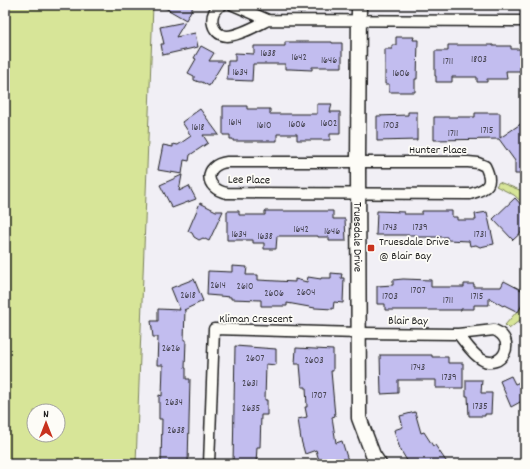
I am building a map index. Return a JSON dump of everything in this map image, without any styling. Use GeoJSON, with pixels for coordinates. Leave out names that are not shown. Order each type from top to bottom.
{"type":"FeatureCollection","features":[{"type":"Feature","properties":{"kind":"street"},"geometry":{"type":"LineString","coordinates":[[222,5],[216,10],[212,20],[215,29],[224,35],[234,35],[268,20]]}},
{"type":"Feature","properties":{"kind":"street"},"geometry":{"type":"LineString","coordinates":[[233,5],[268,20],[525,21]]}},
{"type":"Feature","properties":{"kind":"street","name":"Truesdale Drive"},"geometry":{"type":"LineString","coordinates":[[359,5],[359,418],[373,456],[379,464]]}},
{"type":"Feature","properties":{"kind":"street","name":"Lee Place"},"geometry":{"type":"LineString","coordinates":[[358,163],[227,162],[219,163],[212,168],[209,178],[212,186],[218,191],[227,193],[358,193]]}},
{"type":"Feature","properties":{"kind":"street","name":"Hunter Place"},"geometry":{"type":"LineString","coordinates":[[358,163],[468,162],[478,163],[485,166],[490,175],[488,185],[481,191],[470,194],[358,193]]}},
{"type":"Feature","properties":{"kind":"street","name":"Kliman Crescent"},"geometry":{"type":"LineString","coordinates":[[209,464],[214,329],[359,333]]}},
{"type":"Feature","properties":{"kind":"street","name":"Blair Bay"},"geometry":{"type":"LineString","coordinates":[[359,333],[458,334],[494,330],[499,332],[506,341],[505,352],[498,360],[488,362],[483,361],[458,334]]}},
{"type":"Feature","properties":{"kind":"green space"},"geometry":{"type":"Polygon","coordinates":[[[5,5],[153,5],[136,464],[5,464],[5,5]]]}},
{"type":"Feature","properties":{"kind":"green space"},"geometry":{"type":"Polygon","coordinates":[[[499,182],[525,192],[525,205],[514,195],[496,186],[499,182]]]}},
{"type":"Feature","properties":{"kind":"green space"},"geometry":{"type":"Polygon","coordinates":[[[525,302],[525,316],[509,329],[505,325],[525,302]]]}},
{"type":"Feature","properties":{"kind":"building"},"geometry":{"type":"Polygon","coordinates":[[[160,5],[194,5],[186,20],[160,5]]]}},
{"type":"Feature","properties":{"kind":"building"},"geometry":{"type":"Polygon","coordinates":[[[185,22],[176,37],[195,33],[198,47],[163,55],[161,44],[164,44],[160,27],[185,22]]]}},
{"type":"Feature","properties":{"kind":"building"},"geometry":{"type":"Polygon","coordinates":[[[396,37],[414,37],[413,40],[418,40],[417,79],[415,79],[415,92],[389,92],[389,84],[385,84],[385,49],[392,49],[392,45],[396,45],[396,37]]]}},
{"type":"Feature","properties":{"kind":"building"},"geometry":{"type":"Polygon","coordinates":[[[285,42],[342,43],[342,67],[312,67],[312,70],[285,69],[285,64],[253,64],[252,81],[227,80],[228,61],[235,61],[235,53],[254,54],[254,46],[285,46],[285,42]]]}},
{"type":"Feature","properties":{"kind":"building"},"geometry":{"type":"Polygon","coordinates":[[[448,45],[493,45],[511,46],[511,49],[523,49],[524,71],[506,71],[507,79],[487,79],[487,82],[477,82],[477,77],[452,77],[452,82],[436,82],[435,51],[448,51],[448,45]]]}},
{"type":"Feature","properties":{"kind":"building"},"geometry":{"type":"Polygon","coordinates":[[[201,46],[214,53],[209,61],[224,61],[209,86],[194,80],[194,76],[188,73],[201,46]]]}},
{"type":"Feature","properties":{"kind":"building"},"geometry":{"type":"Polygon","coordinates":[[[317,104],[332,104],[330,112],[340,112],[340,134],[330,134],[330,140],[297,140],[297,134],[277,134],[277,141],[233,141],[233,139],[230,139],[230,135],[223,135],[223,106],[247,106],[247,109],[270,109],[270,114],[317,114],[317,104]]]}},
{"type":"Feature","properties":{"kind":"building"},"geometry":{"type":"Polygon","coordinates":[[[200,109],[219,135],[203,135],[208,143],[190,155],[189,161],[184,160],[182,174],[158,170],[163,145],[173,147],[173,144],[178,145],[191,136],[182,122],[200,109]]]}},
{"type":"Feature","properties":{"kind":"building"},"geometry":{"type":"Polygon","coordinates":[[[408,112],[417,112],[417,140],[377,141],[377,116],[408,115],[408,112]]]}},
{"type":"Feature","properties":{"kind":"building"},"geometry":{"type":"Polygon","coordinates":[[[475,113],[500,113],[500,138],[525,121],[525,174],[515,174],[515,161],[499,139],[434,140],[434,117],[475,117],[475,113]]]}},
{"type":"Feature","properties":{"kind":"building"},"geometry":{"type":"Polygon","coordinates":[[[182,175],[179,191],[189,186],[196,199],[172,208],[160,185],[182,175]]]}},
{"type":"Feature","properties":{"kind":"building"},"geometry":{"type":"Polygon","coordinates":[[[515,198],[525,209],[525,229],[513,240],[493,219],[515,198]]]}},
{"type":"Feature","properties":{"kind":"building"},"geometry":{"type":"Polygon","coordinates":[[[200,203],[216,211],[223,211],[209,241],[203,238],[199,240],[188,231],[200,203]]]}},
{"type":"Feature","properties":{"kind":"building"},"geometry":{"type":"Polygon","coordinates":[[[227,211],[239,211],[239,215],[265,215],[265,211],[333,211],[333,219],[345,219],[346,241],[329,241],[329,237],[318,236],[277,236],[276,249],[264,249],[264,243],[253,243],[253,240],[227,240],[227,211]]]}},
{"type":"Feature","properties":{"kind":"building"},"geometry":{"type":"Polygon","coordinates":[[[377,211],[422,214],[422,211],[452,211],[452,217],[457,217],[457,220],[476,220],[475,214],[487,212],[494,244],[480,247],[476,245],[470,246],[469,241],[447,240],[447,237],[376,235],[377,211]]]}},
{"type":"Feature","properties":{"kind":"building"},"geometry":{"type":"Polygon","coordinates":[[[232,266],[247,267],[246,275],[258,275],[258,280],[295,282],[295,279],[307,282],[308,277],[321,279],[331,278],[331,273],[342,274],[341,278],[344,278],[343,303],[334,302],[333,309],[315,308],[287,303],[287,306],[261,306],[261,300],[231,299],[231,297],[207,295],[208,271],[232,272],[232,266]]]}},
{"type":"Feature","properties":{"kind":"building"},"geometry":{"type":"Polygon","coordinates":[[[194,279],[203,301],[184,310],[184,340],[186,340],[185,368],[186,379],[190,379],[188,464],[161,464],[162,419],[159,419],[159,395],[162,396],[163,365],[157,365],[158,337],[153,337],[151,321],[158,321],[158,309],[180,310],[171,288],[194,279]]]}},
{"type":"Feature","properties":{"kind":"building"},"geometry":{"type":"Polygon","coordinates":[[[393,280],[431,280],[431,287],[464,287],[464,284],[474,284],[474,287],[501,287],[504,281],[525,292],[525,300],[518,312],[489,298],[489,305],[474,305],[474,309],[461,310],[385,310],[385,304],[377,304],[377,286],[393,285],[393,280]]]}},
{"type":"Feature","properties":{"kind":"building"},"geometry":{"type":"Polygon","coordinates":[[[235,346],[276,349],[276,365],[266,364],[265,400],[267,400],[267,415],[261,415],[260,447],[257,447],[256,464],[233,464],[235,346]]]}},
{"type":"Feature","properties":{"kind":"building"},"geometry":{"type":"Polygon","coordinates":[[[296,348],[333,350],[333,371],[331,371],[335,416],[332,417],[336,443],[342,441],[349,464],[320,464],[316,450],[305,454],[298,419],[307,417],[305,407],[307,407],[306,387],[302,387],[300,364],[295,364],[296,348]]]}},
{"type":"Feature","properties":{"kind":"building"},"geometry":{"type":"Polygon","coordinates":[[[380,355],[432,355],[432,357],[448,357],[448,363],[463,363],[463,388],[436,388],[436,380],[398,380],[398,393],[381,394],[380,355]]]}},
{"type":"Feature","properties":{"kind":"building"},"geometry":{"type":"Polygon","coordinates":[[[511,376],[515,384],[525,380],[525,399],[511,407],[500,381],[511,376]]]}},
{"type":"Feature","properties":{"kind":"building"},"geometry":{"type":"Polygon","coordinates":[[[466,380],[482,380],[481,393],[492,393],[491,414],[485,414],[485,416],[469,416],[468,396],[466,396],[466,380]]]}},
{"type":"Feature","properties":{"kind":"building"},"geometry":{"type":"Polygon","coordinates":[[[415,412],[421,433],[424,432],[448,464],[409,464],[400,449],[394,430],[403,427],[400,416],[415,412]]]}},
{"type":"Feature","properties":{"kind":"place","name":"Truesdale Drive @ Blair Bay"},"geometry":{"type":"Point","coordinates":[371,248]}}]}
